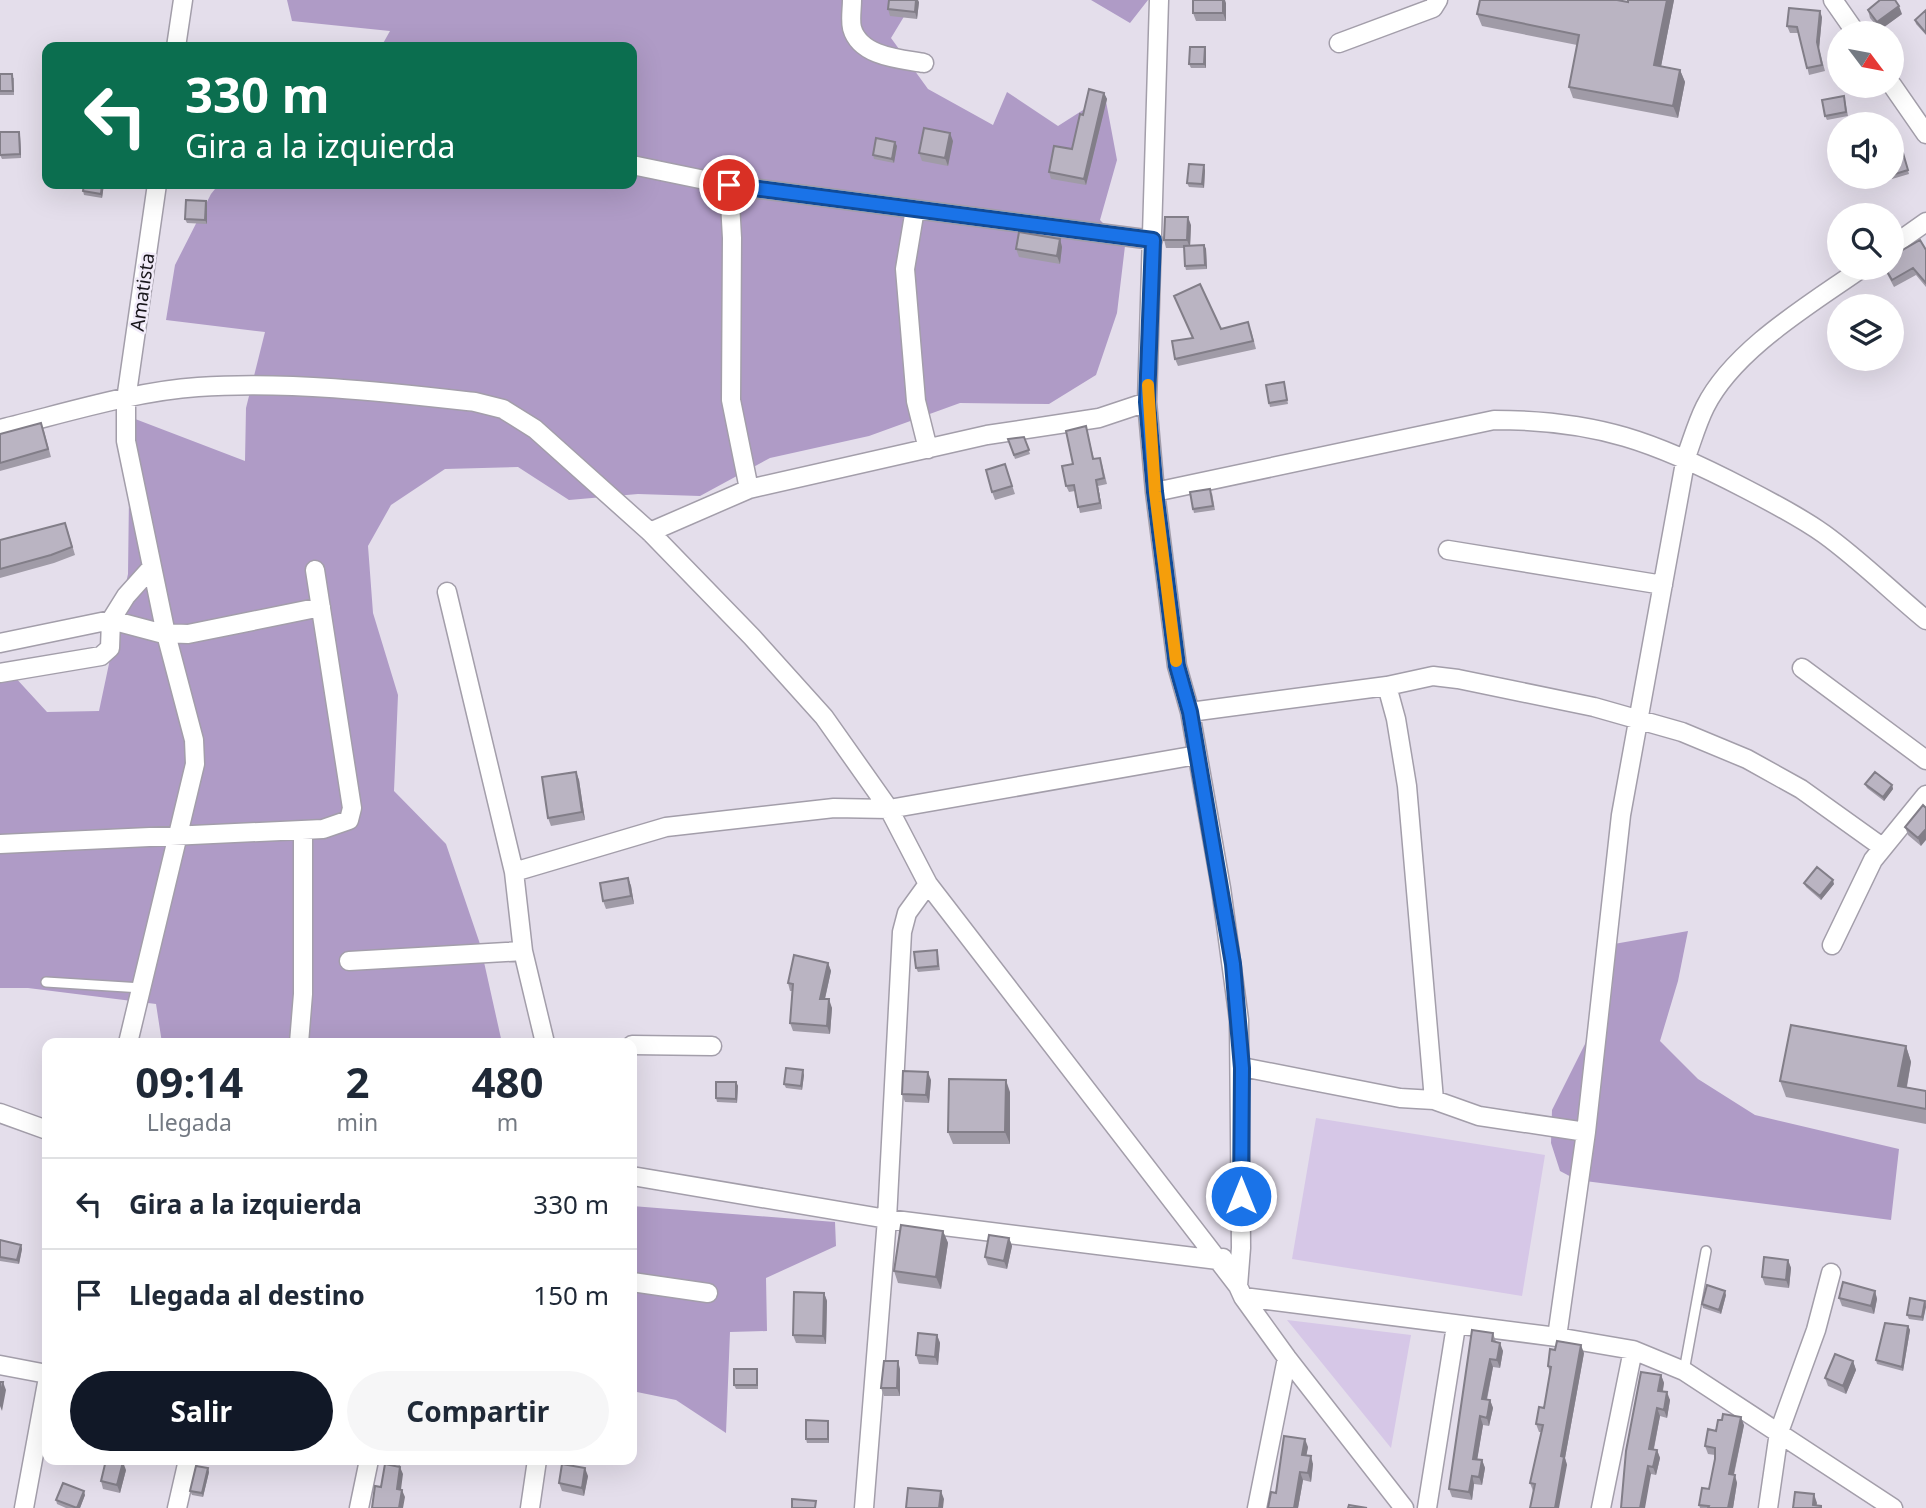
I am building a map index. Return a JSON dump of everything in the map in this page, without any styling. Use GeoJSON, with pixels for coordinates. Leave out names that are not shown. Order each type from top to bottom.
{"type":"FeatureCollection","features":[{"type":"Feature","properties":{"kind":"street"},"geometry":{"type":"LineString","coordinates":[[177,42],[183,0]]}},
{"type":"Feature","properties":{"kind":"street"},"geometry":{"type":"LineString","coordinates":[[852,0],[852,30],[868,49],[882,56],[924,63]]}},
{"type":"Feature","properties":{"kind":"street"},"geometry":{"type":"LineString","coordinates":[[1158,0],[1147,402],[1155,492],[1177,666],[1190,712],[1233,964],[1242,1068],[1240,1291]]}},
{"type":"Feature","properties":{"kind":"street"},"geometry":{"type":"LineString","coordinates":[[1339,43],[1433,8],[1438,0]]}},
{"type":"Feature","properties":{"kind":"street"},"geometry":{"type":"LineString","coordinates":[[1833,0],[1848,21]]}},
{"type":"Feature","properties":{"kind":"street"},"geometry":{"type":"LineString","coordinates":[[1901,98],[1926,134]]}},
{"type":"Feature","properties":{"kind":"street"},"geometry":{"type":"LineString","coordinates":[[637,167],[729,185],[1153,240]]}},
{"type":"Feature","properties":{"kind":"street"},"geometry":{"type":"LineString","coordinates":[[729,185],[732,239],[731,400],[749,489]]}},
{"type":"Feature","properties":{"kind":"street","name":"Amatista"},"geometry":{"type":"LineString","coordinates":[[129,1038],[195,764],[194,740],[166,634],[126,441],[126,400],[156,189]]}},
{"type":"Feature","properties":{"kind":"street"},"geometry":{"type":"LineString","coordinates":[[915,209],[905,269],[916,401],[928,449]]}},
{"type":"Feature","properties":{"kind":"street"},"geometry":{"type":"LineString","coordinates":[[1904,238],[1926,222]]}},
{"type":"Feature","properties":{"kind":"street"},"geometry":{"type":"LineString","coordinates":[[1558,1337],[1586,1132],[1621,815],[1686,457],[1706,405],[1735,366],[1773,331],[1845,280]]}},
{"type":"Feature","properties":{"kind":"street"},"geometry":{"type":"LineString","coordinates":[[0,429],[196,387],[246,385],[475,402],[503,409],[535,429],[650,532],[824,717],[889,809],[928,884],[1218,1260],[1287,1357],[1404,1508]]}},
{"type":"Feature","properties":{"kind":"street"},"geometry":{"type":"LineString","coordinates":[[650,532],[749,489],[987,435],[1099,418],[1147,402]]}},
{"type":"Feature","properties":{"kind":"street"},"geometry":{"type":"LineString","coordinates":[[1155,492],[1494,420],[1527,420],[1612,431],[1686,457],[1825,535],[1926,620]]}},
{"type":"Feature","properties":{"kind":"street"},"geometry":{"type":"LineString","coordinates":[[1448,550],[1663,586]]}},
{"type":"Feature","properties":{"kind":"street"},"geometry":{"type":"LineString","coordinates":[[0,673],[101,656],[110,648],[111,620],[126,596],[152,567]]}},
{"type":"Feature","properties":{"kind":"street"},"geometry":{"type":"LineString","coordinates":[[0,844],[303,831],[323,829],[349,820],[352,808],[315,570]]}},
{"type":"Feature","properties":{"kind":"street"},"geometry":{"type":"LineString","coordinates":[[447,592],[514,872],[523,951],[543,1038]]}},
{"type":"Feature","properties":{"kind":"street"},"geometry":{"type":"LineString","coordinates":[[0,643],[111,620],[166,634],[188,634],[321,607]]}},
{"type":"Feature","properties":{"kind":"street"},"geometry":{"type":"LineString","coordinates":[[1802,667],[1926,760]]}},
{"type":"Feature","properties":{"kind":"street"},"geometry":{"type":"LineString","coordinates":[[1190,712],[1387,686],[1433,677],[1458,679],[1594,707],[1682,732],[1747,759],[1801,789],[1882,847]]}},
{"type":"Feature","properties":{"kind":"street"},"geometry":{"type":"LineString","coordinates":[[1387,686],[1396,719],[1407,786],[1434,1100]]}},
{"type":"Feature","properties":{"kind":"street"},"geometry":{"type":"LineString","coordinates":[[514,872],[666,827],[834,808],[889,809],[1198,755]]}},
{"type":"Feature","properties":{"kind":"street"},"geometry":{"type":"LineString","coordinates":[[1832,945],[1873,860],[1926,795]]}},
{"type":"Feature","properties":{"kind":"street"},"geometry":{"type":"LineString","coordinates":[[299,1038],[303,994],[303,831]]}},
{"type":"Feature","properties":{"kind":"street"},"geometry":{"type":"LineString","coordinates":[[864,1508],[887,1219],[902,932],[907,913],[928,884]]}},
{"type":"Feature","properties":{"kind":"street"},"geometry":{"type":"LineString","coordinates":[[349,961],[523,951]]}},
{"type":"Feature","properties":{"kind":"street"},"geometry":{"type":"LineString","coordinates":[[637,1045],[712,1046]]}},
{"type":"Feature","properties":{"kind":"street"},"geometry":{"type":"LineString","coordinates":[[1242,1068],[1400,1098],[1434,1100],[1479,1116],[1586,1132]]}},
{"type":"Feature","properties":{"kind":"street"},"geometry":{"type":"LineString","coordinates":[[0,1112],[42,1128]]}},
{"type":"Feature","properties":{"kind":"street"},"geometry":{"type":"LineString","coordinates":[[637,1177],[887,1219],[1218,1260],[1241,1248]]}},
{"type":"Feature","properties":{"kind":"street"},"geometry":{"type":"LineString","coordinates":[[1768,1508],[1779,1432],[1816,1330],[1831,1273]]}},
{"type":"Feature","properties":{"kind":"street"},"geometry":{"type":"LineString","coordinates":[[637,1283],[708,1293]]}},
{"type":"Feature","properties":{"kind":"street"},"geometry":{"type":"LineString","coordinates":[[1240,1291],[1456,1326],[1558,1337],[1633,1350],[1684,1371],[1893,1508]]}},
{"type":"Feature","properties":{"kind":"street"},"geometry":{"type":"LineString","coordinates":[[1427,1508],[1456,1326]]}},
{"type":"Feature","properties":{"kind":"street"},"geometry":{"type":"LineString","coordinates":[[1601,1508],[1633,1350]]}},
{"type":"Feature","properties":{"kind":"street"},"geometry":{"type":"LineString","coordinates":[[1257,1508],[1287,1357]]}},
{"type":"Feature","properties":{"kind":"street"},"geometry":{"type":"LineString","coordinates":[[0,1365],[42,1373]]}},
{"type":"Feature","properties":{"kind":"street"},"geometry":{"type":"LineString","coordinates":[[24,1508],[42,1410]]}},
{"type":"Feature","properties":{"kind":"street"},"geometry":{"type":"LineString","coordinates":[[177,1508],[187,1465]]}},
{"type":"Feature","properties":{"kind":"street"},"geometry":{"type":"LineString","coordinates":[[359,1508],[368,1465]]}},
{"type":"Feature","properties":{"kind":"street"},"geometry":{"type":"LineString","coordinates":[[530,1508],[536,1465]]}},
{"type":"Feature","properties":{"kind":"lane"},"geometry":{"type":"LineString","coordinates":[[46,982],[142,988]]}},
{"type":"Feature","properties":{"kind":"lane"},"geometry":{"type":"LineString","coordinates":[[1684,1371],[1706,1251]]}},
{"type":"Feature","properties":{"kind":"shaded area"},"geometry":{"type":"Polygon","coordinates":[[[287,0],[914,0],[891,38],[928,89],[993,125],[1007,92],[1058,126],[1105,96],[1117,160],[1100,220],[1125,246],[1117,313],[1096,375],[1049,404],[960,403],[869,436],[770,458],[700,496],[638,494],[569,500],[518,467],[445,469],[391,505],[368,546],[373,613],[398,695],[394,791],[446,844],[480,944],[501,1038],[161,1038],[156,1004],[28,988],[0,988],[0,670],[13,675],[47,712],[99,711],[128,574],[130,417],[245,461],[246,408],[265,332],[166,320],[175,265],[211,194],[215,189],[637,189],[637,42],[384,42],[390,31],[292,21],[287,0]]]}},
{"type":"Feature","properties":{"kind":"shaded area"},"geometry":{"type":"Polygon","coordinates":[[[1091,0],[1148,0],[1130,23],[1091,0]]]}},
{"type":"Feature","properties":{"kind":"shaded area"},"geometry":{"type":"Polygon","coordinates":[[[1688,931],[1678,981],[1660,1041],[1698,1079],[1755,1115],[1899,1149],[1891,1220],[1577,1180],[1560,1171],[1551,1143],[1552,1110],[1612,990],[1614,944],[1688,931]]]}},
{"type":"Feature","properties":{"kind":"shaded area"},"geometry":{"type":"Polygon","coordinates":[[[1316,1118],[1545,1155],[1522,1296],[1292,1259],[1316,1118]]]}},
{"type":"Feature","properties":{"kind":"shaded area"},"geometry":{"type":"Polygon","coordinates":[[[637,1206],[835,1222],[836,1246],[766,1278],[767,1331],[730,1332],[726,1433],[676,1400],[637,1392],[637,1206]]]}},
{"type":"Feature","properties":{"kind":"shaded area"},"geometry":{"type":"Polygon","coordinates":[[[1287,1320],[1411,1335],[1391,1448],[1287,1320]]]}},
{"type":"Feature","properties":{"kind":"building"},"geometry":{"type":"Polygon","coordinates":[[[889,0],[916,0],[915,12],[888,9],[889,0]]]}},
{"type":"Feature","properties":{"kind":"building"},"geometry":{"type":"Polygon","coordinates":[[[1193,0],[1223,0],[1223,13],[1193,13],[1193,0]]]}},
{"type":"Feature","properties":{"kind":"building"},"geometry":{"type":"Polygon","coordinates":[[[1480,0],[1667,0],[1654,65],[1680,70],[1673,106],[1569,87],[1579,35],[1477,14],[1480,0]]]}},
{"type":"Feature","properties":{"kind":"building"},"geometry":{"type":"Polygon","coordinates":[[[1880,0],[1895,0],[1899,6],[1878,21],[1868,10],[1880,0]]]}},
{"type":"Feature","properties":{"kind":"building"},"geometry":{"type":"Polygon","coordinates":[[[1789,8],[1820,11],[1817,42],[1822,65],[1807,68],[1797,27],[1787,26],[1789,8]]]}},
{"type":"Feature","properties":{"kind":"building"},"geometry":{"type":"Polygon","coordinates":[[[1926,10],[1926,33],[1915,20],[1926,10]]]}},
{"type":"Feature","properties":{"kind":"building"},"geometry":{"type":"Polygon","coordinates":[[[1190,47],[1205,47],[1204,64],[1189,64],[1190,47]]]}},
{"type":"Feature","properties":{"kind":"building"},"geometry":{"type":"Polygon","coordinates":[[[0,74],[12,74],[13,91],[0,91],[0,74]]]}},
{"type":"Feature","properties":{"kind":"building"},"geometry":{"type":"Polygon","coordinates":[[[1089,89],[1104,93],[1084,179],[1049,172],[1054,146],[1072,149],[1089,89]]]}},
{"type":"Feature","properties":{"kind":"building"},"geometry":{"type":"Polygon","coordinates":[[[1844,98],[1846,112],[1827,112],[1825,116],[1822,100],[1844,98]]]}},
{"type":"Feature","properties":{"kind":"building"},"geometry":{"type":"Polygon","coordinates":[[[924,128],[950,133],[945,158],[919,153],[924,128]]]}},
{"type":"Feature","properties":{"kind":"building"},"geometry":{"type":"Polygon","coordinates":[[[0,132],[19,132],[20,154],[0,155],[0,132]]]}},
{"type":"Feature","properties":{"kind":"building"},"geometry":{"type":"Polygon","coordinates":[[[876,138],[895,142],[892,159],[873,155],[876,138]]]}},
{"type":"Feature","properties":{"kind":"building"},"geometry":{"type":"Polygon","coordinates":[[[1189,164],[1204,165],[1202,184],[1187,183],[1189,164]]]}},
{"type":"Feature","properties":{"kind":"building"},"geometry":{"type":"Polygon","coordinates":[[[83,189],[102,189],[101,194],[83,189]]]}},
{"type":"Feature","properties":{"kind":"building"},"geometry":{"type":"Polygon","coordinates":[[[186,200],[206,201],[205,220],[185,219],[186,200]]]}},
{"type":"Feature","properties":{"kind":"building"},"geometry":{"type":"Polygon","coordinates":[[[1165,217],[1188,217],[1187,240],[1164,240],[1165,217]]]}},
{"type":"Feature","properties":{"kind":"building"},"geometry":{"type":"Polygon","coordinates":[[[1019,232],[1060,239],[1057,256],[1016,249],[1019,232]]]}},
{"type":"Feature","properties":{"kind":"building"},"geometry":{"type":"Polygon","coordinates":[[[1920,240],[1926,250],[1926,283],[1913,268],[1904,273],[1904,249],[1920,240]]]}},
{"type":"Feature","properties":{"kind":"building"},"geometry":{"type":"Polygon","coordinates":[[[1204,245],[1205,265],[1185,266],[1184,246],[1204,245]]]}},
{"type":"Feature","properties":{"kind":"building"},"geometry":{"type":"Polygon","coordinates":[[[1200,284],[1221,329],[1248,322],[1253,341],[1175,359],[1172,341],[1193,338],[1174,296],[1200,284]]]}},
{"type":"Feature","properties":{"kind":"building"},"geometry":{"type":"Polygon","coordinates":[[[1284,382],[1287,400],[1269,403],[1266,385],[1284,382]]]}},
{"type":"Feature","properties":{"kind":"building"},"geometry":{"type":"Polygon","coordinates":[[[41,423],[48,449],[0,463],[0,434],[41,423]]]}},
{"type":"Feature","properties":{"kind":"building"},"geometry":{"type":"Polygon","coordinates":[[[1086,426],[1093,459],[1100,458],[1104,478],[1096,480],[1100,503],[1078,507],[1074,485],[1066,486],[1062,466],[1073,464],[1066,431],[1086,426]]]}},
{"type":"Feature","properties":{"kind":"building"},"geometry":{"type":"Polygon","coordinates":[[[1024,437],[1029,450],[1014,455],[1008,439],[1024,437]]]}},
{"type":"Feature","properties":{"kind":"building"},"geometry":{"type":"Polygon","coordinates":[[[1005,464],[1012,486],[992,492],[986,470],[1005,464]]]}},
{"type":"Feature","properties":{"kind":"building"},"geometry":{"type":"Polygon","coordinates":[[[1210,489],[1213,506],[1193,509],[1190,492],[1210,489]]]}},
{"type":"Feature","properties":{"kind":"building"},"geometry":{"type":"Polygon","coordinates":[[[65,523],[72,547],[0,569],[0,540],[65,523]]]}},
{"type":"Feature","properties":{"kind":"building"},"geometry":{"type":"Polygon","coordinates":[[[576,772],[582,812],[548,818],[542,777],[576,772]]]}},
{"type":"Feature","properties":{"kind":"building"},"geometry":{"type":"Polygon","coordinates":[[[1875,772],[1892,785],[1883,797],[1865,784],[1875,772]]]}},
{"type":"Feature","properties":{"kind":"building"},"geometry":{"type":"Polygon","coordinates":[[[1923,805],[1926,808],[1926,829],[1918,838],[1905,827],[1923,805]]]}},
{"type":"Feature","properties":{"kind":"building"},"geometry":{"type":"Polygon","coordinates":[[[1817,867],[1833,880],[1820,896],[1804,883],[1817,867]]]}},
{"type":"Feature","properties":{"kind":"building"},"geometry":{"type":"Polygon","coordinates":[[[628,878],[631,896],[603,901],[600,883],[628,878]]]}},
{"type":"Feature","properties":{"kind":"building"},"geometry":{"type":"Polygon","coordinates":[[[937,950],[938,966],[916,968],[914,952],[937,950]]]}},
{"type":"Feature","properties":{"kind":"building"},"geometry":{"type":"Polygon","coordinates":[[[794,955],[828,963],[820,999],[829,999],[827,1026],[790,1023],[793,984],[788,983],[794,955]]]}},
{"type":"Feature","properties":{"kind":"building"},"geometry":{"type":"Polygon","coordinates":[[[1791,1025],[1906,1046],[1898,1086],[1926,1091],[1926,1109],[1780,1081],[1791,1025]]]}},
{"type":"Feature","properties":{"kind":"building"},"geometry":{"type":"Polygon","coordinates":[[[786,1068],[803,1070],[801,1086],[784,1084],[786,1068]]]}},
{"type":"Feature","properties":{"kind":"building"},"geometry":{"type":"Polygon","coordinates":[[[903,1071],[928,1072],[926,1095],[902,1094],[903,1071]]]}},
{"type":"Feature","properties":{"kind":"building"},"geometry":{"type":"Polygon","coordinates":[[[949,1079],[1006,1080],[1005,1132],[948,1132],[949,1079]]]}},
{"type":"Feature","properties":{"kind":"building"},"geometry":{"type":"Polygon","coordinates":[[[716,1082],[736,1082],[736,1099],[716,1098],[716,1082]]]}},
{"type":"Feature","properties":{"kind":"building"},"geometry":{"type":"Polygon","coordinates":[[[901,1225],[943,1231],[936,1277],[894,1271],[901,1225]]]}},
{"type":"Feature","properties":{"kind":"building"},"geometry":{"type":"Polygon","coordinates":[[[989,1235],[1009,1238],[1004,1261],[985,1257],[989,1235]]]}},
{"type":"Feature","properties":{"kind":"building"},"geometry":{"type":"Polygon","coordinates":[[[0,1240],[21,1245],[17,1260],[0,1257],[0,1240]]]}},
{"type":"Feature","properties":{"kind":"building"},"geometry":{"type":"Polygon","coordinates":[[[1764,1257],[1788,1260],[1786,1280],[1762,1277],[1764,1257]]]}},
{"type":"Feature","properties":{"kind":"building"},"geometry":{"type":"Polygon","coordinates":[[[1843,1282],[1875,1291],[1871,1306],[1839,1298],[1843,1282]]]}},
{"type":"Feature","properties":{"kind":"building"},"geometry":{"type":"Polygon","coordinates":[[[1707,1285],[1725,1291],[1719,1310],[1702,1304],[1707,1285]]]}},
{"type":"Feature","properties":{"kind":"building"},"geometry":{"type":"Polygon","coordinates":[[[794,1292],[824,1293],[823,1336],[793,1335],[794,1292]]]}},
{"type":"Feature","properties":{"kind":"building"},"geometry":{"type":"Polygon","coordinates":[[[1910,1298],[1925,1301],[1922,1317],[1907,1315],[1910,1298]]]}},
{"type":"Feature","properties":{"kind":"building"},"geometry":{"type":"Polygon","coordinates":[[[1885,1323],[1908,1326],[1902,1367],[1876,1360],[1885,1323]]]}},
{"type":"Feature","properties":{"kind":"building"},"geometry":{"type":"Polygon","coordinates":[[[1472,1330],[1493,1333],[1492,1341],[1500,1343],[1497,1360],[1490,1359],[1482,1399],[1490,1400],[1487,1418],[1480,1416],[1473,1459],[1482,1460],[1479,1477],[1472,1476],[1469,1492],[1449,1489],[1472,1330]]]}},
{"type":"Feature","properties":{"kind":"building"},"geometry":{"type":"Polygon","coordinates":[[[918,1333],[937,1335],[935,1357],[916,1355],[918,1333]]]}},
{"type":"Feature","properties":{"kind":"building"},"geometry":{"type":"Polygon","coordinates":[[[1557,1341],[1581,1345],[1561,1456],[1564,1457],[1555,1508],[1530,1508],[1535,1484],[1530,1483],[1543,1425],[1536,1424],[1539,1407],[1544,1408],[1551,1367],[1548,1366],[1550,1349],[1555,1350],[1557,1341]]]}},
{"type":"Feature","properties":{"kind":"building"},"geometry":{"type":"Polygon","coordinates":[[[1835,1354],[1853,1361],[1843,1386],[1825,1378],[1835,1354]]]}},
{"type":"Feature","properties":{"kind":"building"},"geometry":{"type":"Polygon","coordinates":[[[884,1361],[898,1361],[897,1388],[881,1388],[884,1361]]]}},
{"type":"Feature","properties":{"kind":"building"},"geometry":{"type":"Polygon","coordinates":[[[734,1369],[757,1369],[757,1385],[734,1385],[734,1369]]]}},
{"type":"Feature","properties":{"kind":"building"},"geometry":{"type":"Polygon","coordinates":[[[1641,1372],[1661,1375],[1658,1391],[1667,1392],[1664,1410],[1657,1408],[1649,1449],[1657,1450],[1653,1467],[1648,1466],[1640,1508],[1621,1508],[1626,1451],[1641,1372]]]}},
{"type":"Feature","properties":{"kind":"building"},"geometry":{"type":"Polygon","coordinates":[[[1723,1414],[1741,1417],[1729,1474],[1735,1475],[1728,1508],[1708,1508],[1709,1506],[1699,1505],[1702,1488],[1709,1489],[1715,1448],[1705,1446],[1708,1429],[1716,1431],[1718,1420],[1722,1420],[1723,1414]]]}},
{"type":"Feature","properties":{"kind":"building"},"geometry":{"type":"Polygon","coordinates":[[[806,1420],[828,1421],[828,1439],[806,1439],[806,1420]]]}},
{"type":"Feature","properties":{"kind":"building"},"geometry":{"type":"Polygon","coordinates":[[[1284,1436],[1305,1439],[1302,1455],[1311,1456],[1308,1473],[1300,1472],[1294,1508],[1268,1508],[1271,1492],[1276,1493],[1284,1436]]]}},
{"type":"Feature","properties":{"kind":"building"},"geometry":{"type":"Polygon","coordinates":[[[105,1465],[122,1465],[117,1485],[101,1481],[105,1465]]]}},
{"type":"Feature","properties":{"kind":"building"},"geometry":{"type":"Polygon","coordinates":[[[385,1465],[400,1467],[397,1489],[402,1490],[399,1508],[372,1508],[375,1486],[381,1487],[385,1465]]]}},
{"type":"Feature","properties":{"kind":"building"},"geometry":{"type":"Polygon","coordinates":[[[562,1465],[585,1468],[582,1488],[559,1483],[562,1465]]]}},
{"type":"Feature","properties":{"kind":"building"},"geometry":{"type":"Polygon","coordinates":[[[196,1466],[208,1468],[202,1493],[190,1491],[196,1466]]]}},
{"type":"Feature","properties":{"kind":"building"},"geometry":{"type":"Polygon","coordinates":[[[63,1483],[84,1491],[77,1508],[56,1500],[63,1483]]]}},
{"type":"Feature","properties":{"kind":"building"},"geometry":{"type":"Polygon","coordinates":[[[908,1488],[941,1491],[939,1508],[906,1508],[908,1488]]]}},
{"type":"Feature","properties":{"kind":"building"},"geometry":{"type":"Polygon","coordinates":[[[1795,1492],[1814,1494],[1813,1505],[1821,1508],[1793,1508],[1795,1492]]]}},
{"type":"Feature","properties":{"kind":"building"},"geometry":{"type":"Polygon","coordinates":[[[792,1499],[816,1501],[815,1508],[792,1508],[792,1499]]]}},
{"type":"Feature","properties":{"kind":"slow traffic"},"geometry":{"type":"LineString","coordinates":[[1148,385],[1147,402],[1155,492],[1176,661]]}},
{"type":"Feature","properties":{"kind":"route"},"geometry":{"type":"LineString","coordinates":[[729,185],[1153,240],[1147,402],[1155,492],[1177,666],[1190,712],[1233,964],[1242,1068],[1241,1196]]}}]}
